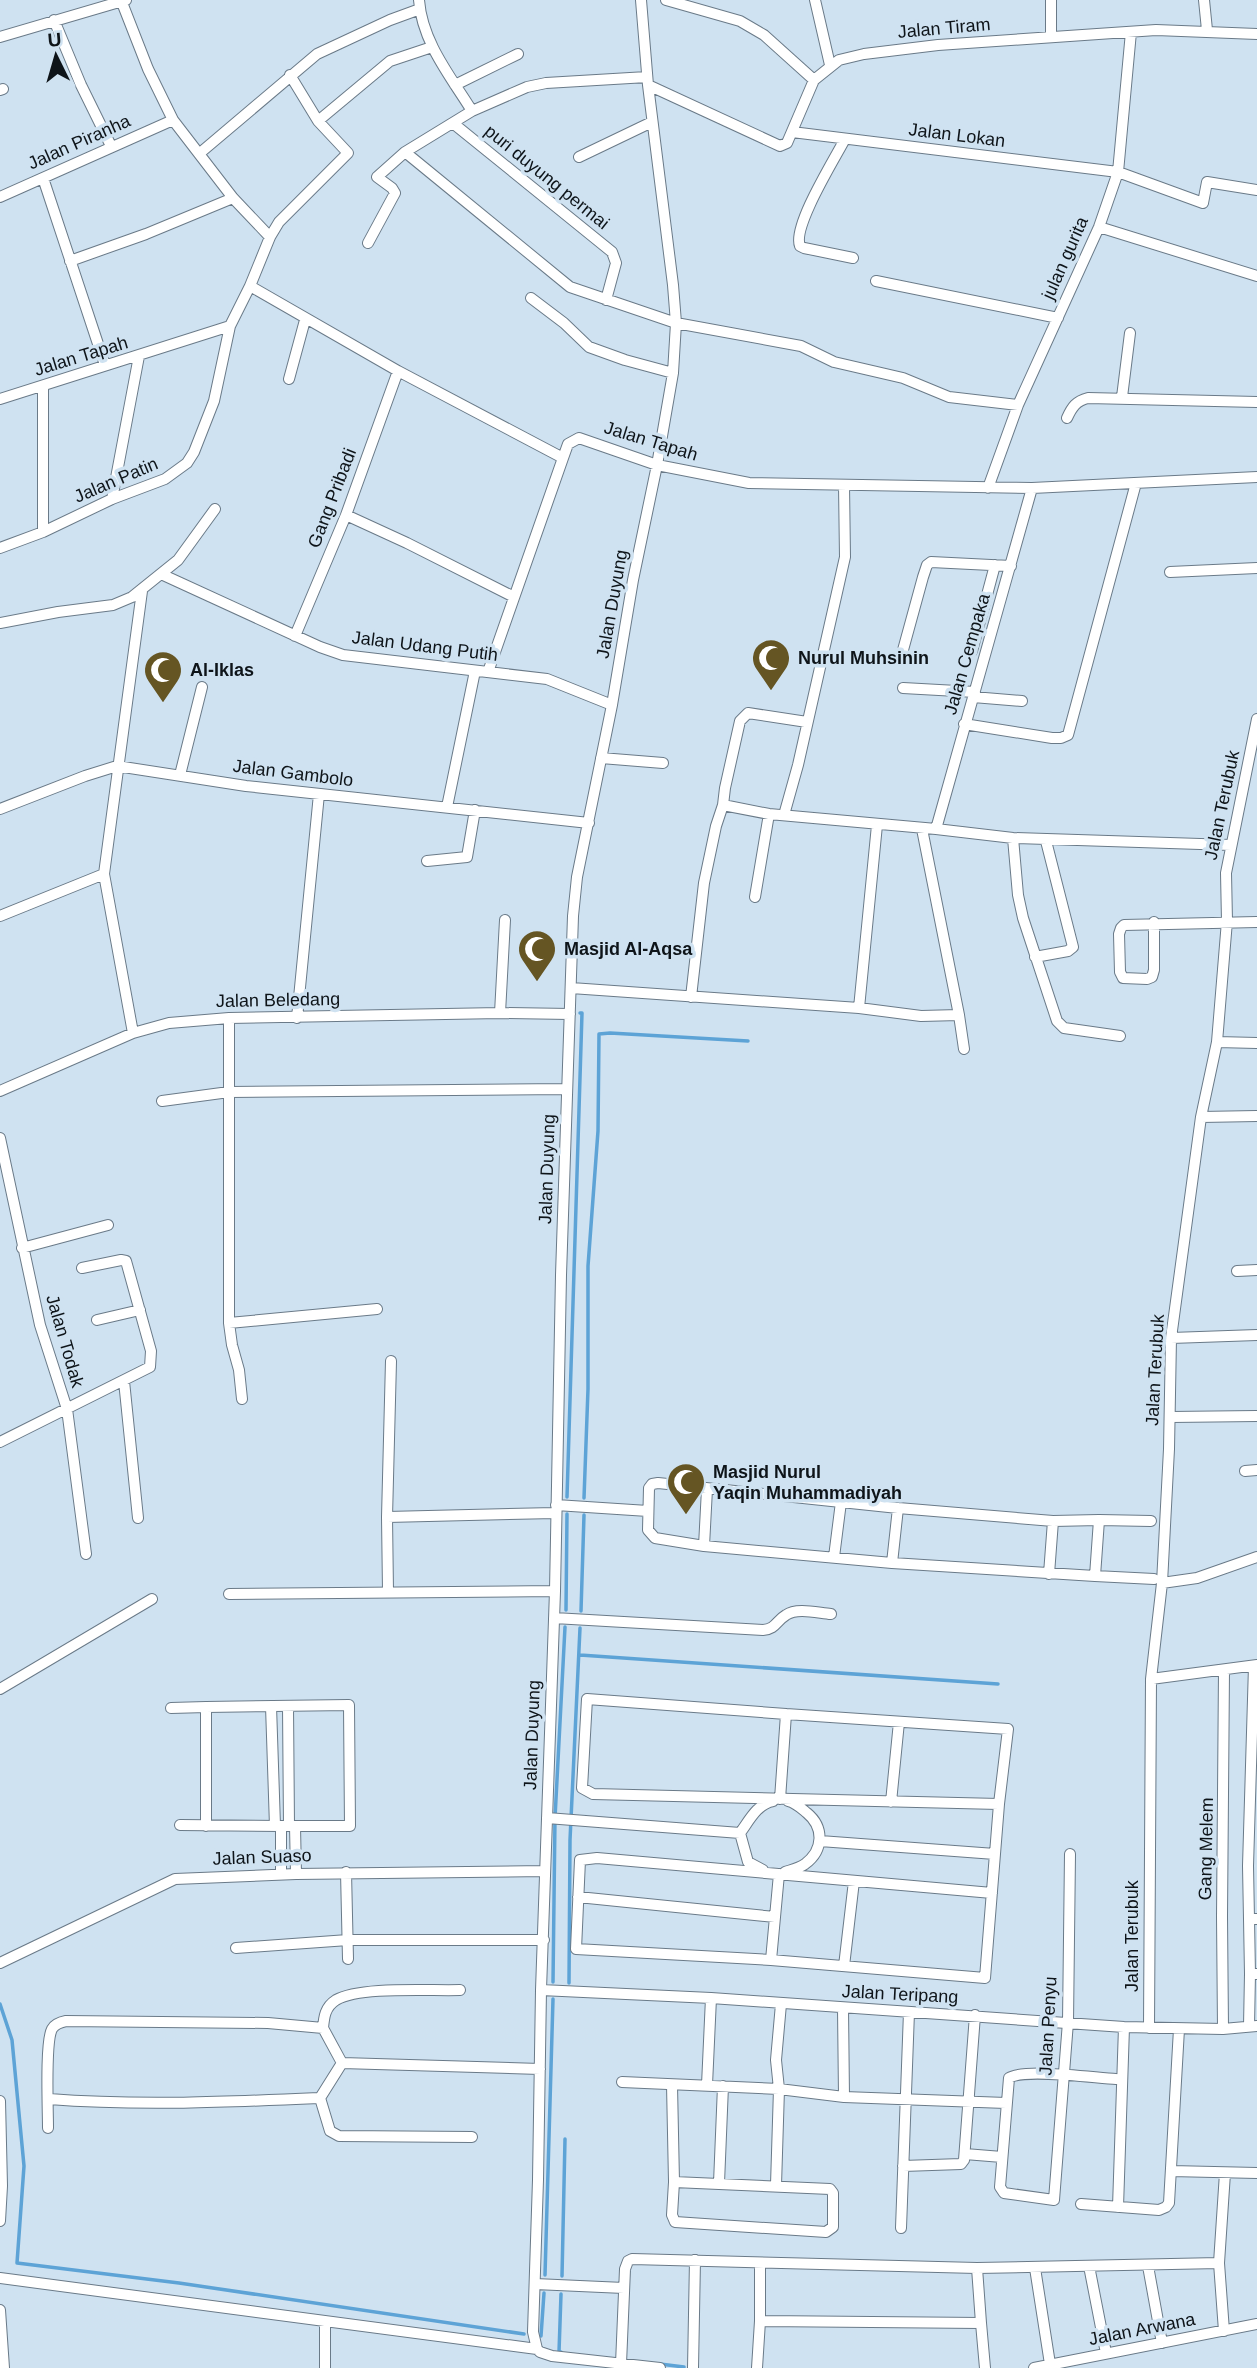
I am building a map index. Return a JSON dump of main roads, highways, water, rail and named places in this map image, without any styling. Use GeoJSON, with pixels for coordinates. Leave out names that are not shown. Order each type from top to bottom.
{"type":"FeatureCollection","features":[{"type":"Feature","properties":{"kind":"waterway"},"geometry":{"type":"LineString","coordinates":[[567,1497],[580,1013]]}},
{"type":"Feature","properties":{"kind":"waterway"},"geometry":{"type":"LineString","coordinates":[[584,1498],[588,1389],[588,1266],[598,1131],[599,1034],[748,1041]]}},
{"type":"Feature","properties":{"kind":"waterway"},"geometry":{"type":"LineString","coordinates":[[566,1610],[567,1514]]}},
{"type":"Feature","properties":{"kind":"waterway"},"geometry":{"type":"LineString","coordinates":[[581,1611],[584,1515]]}},
{"type":"Feature","properties":{"kind":"waterway"},"geometry":{"type":"LineString","coordinates":[[553,1982],[555,1818],[565,1627]]}},
{"type":"Feature","properties":{"kind":"waterway"},"geometry":{"type":"LineString","coordinates":[[569,1983],[570,1840],[580,1628]]}},
{"type":"Feature","properties":{"kind":"waterway"},"geometry":{"type":"LineString","coordinates":[[580,1655],[998,1684]]}},
{"type":"Feature","properties":{"kind":"waterway"},"geometry":{"type":"LineString","coordinates":[[545,2275],[553,1999]]}},
{"type":"Feature","properties":{"kind":"waterway"},"geometry":{"type":"LineString","coordinates":[[0,2004],[12,2040],[24,2166],[17,2263],[179,2283],[524,2334]]}},
{"type":"Feature","properties":{"kind":"waterway"},"geometry":{"type":"LineString","coordinates":[[562,2276],[565,2139]]}},
{"type":"Feature","properties":{"kind":"waterway"},"geometry":{"type":"LineString","coordinates":[[541,2336],[544,2293]]}},
{"type":"Feature","properties":{"kind":"waterway"},"geometry":{"type":"LineString","coordinates":[[561,2294],[561,2352]]}},
{"type":"Feature","properties":{"kind":"waterway"},"geometry":{"type":"LineString","coordinates":[[660,2364],[684,2367]]}},
{"type":"Feature","properties":{"kind":"place","name":"Nurul Muhsinin"},"geometry":{"type":"Point","coordinates":[771,692]}},
{"type":"Feature","properties":{"kind":"place","name":"Al-Iklas"},"geometry":{"type":"Point","coordinates":[163,704]}},
{"type":"Feature","properties":{"kind":"place","name":"Masjid Al-Aqsa"},"geometry":{"type":"Point","coordinates":[537,983]}},
{"type":"Feature","properties":{"kind":"place","name":"Masjid Nurul Yaqin Muhammadiyah"},"geometry":{"type":"Point","coordinates":[686,1516]}}]}
